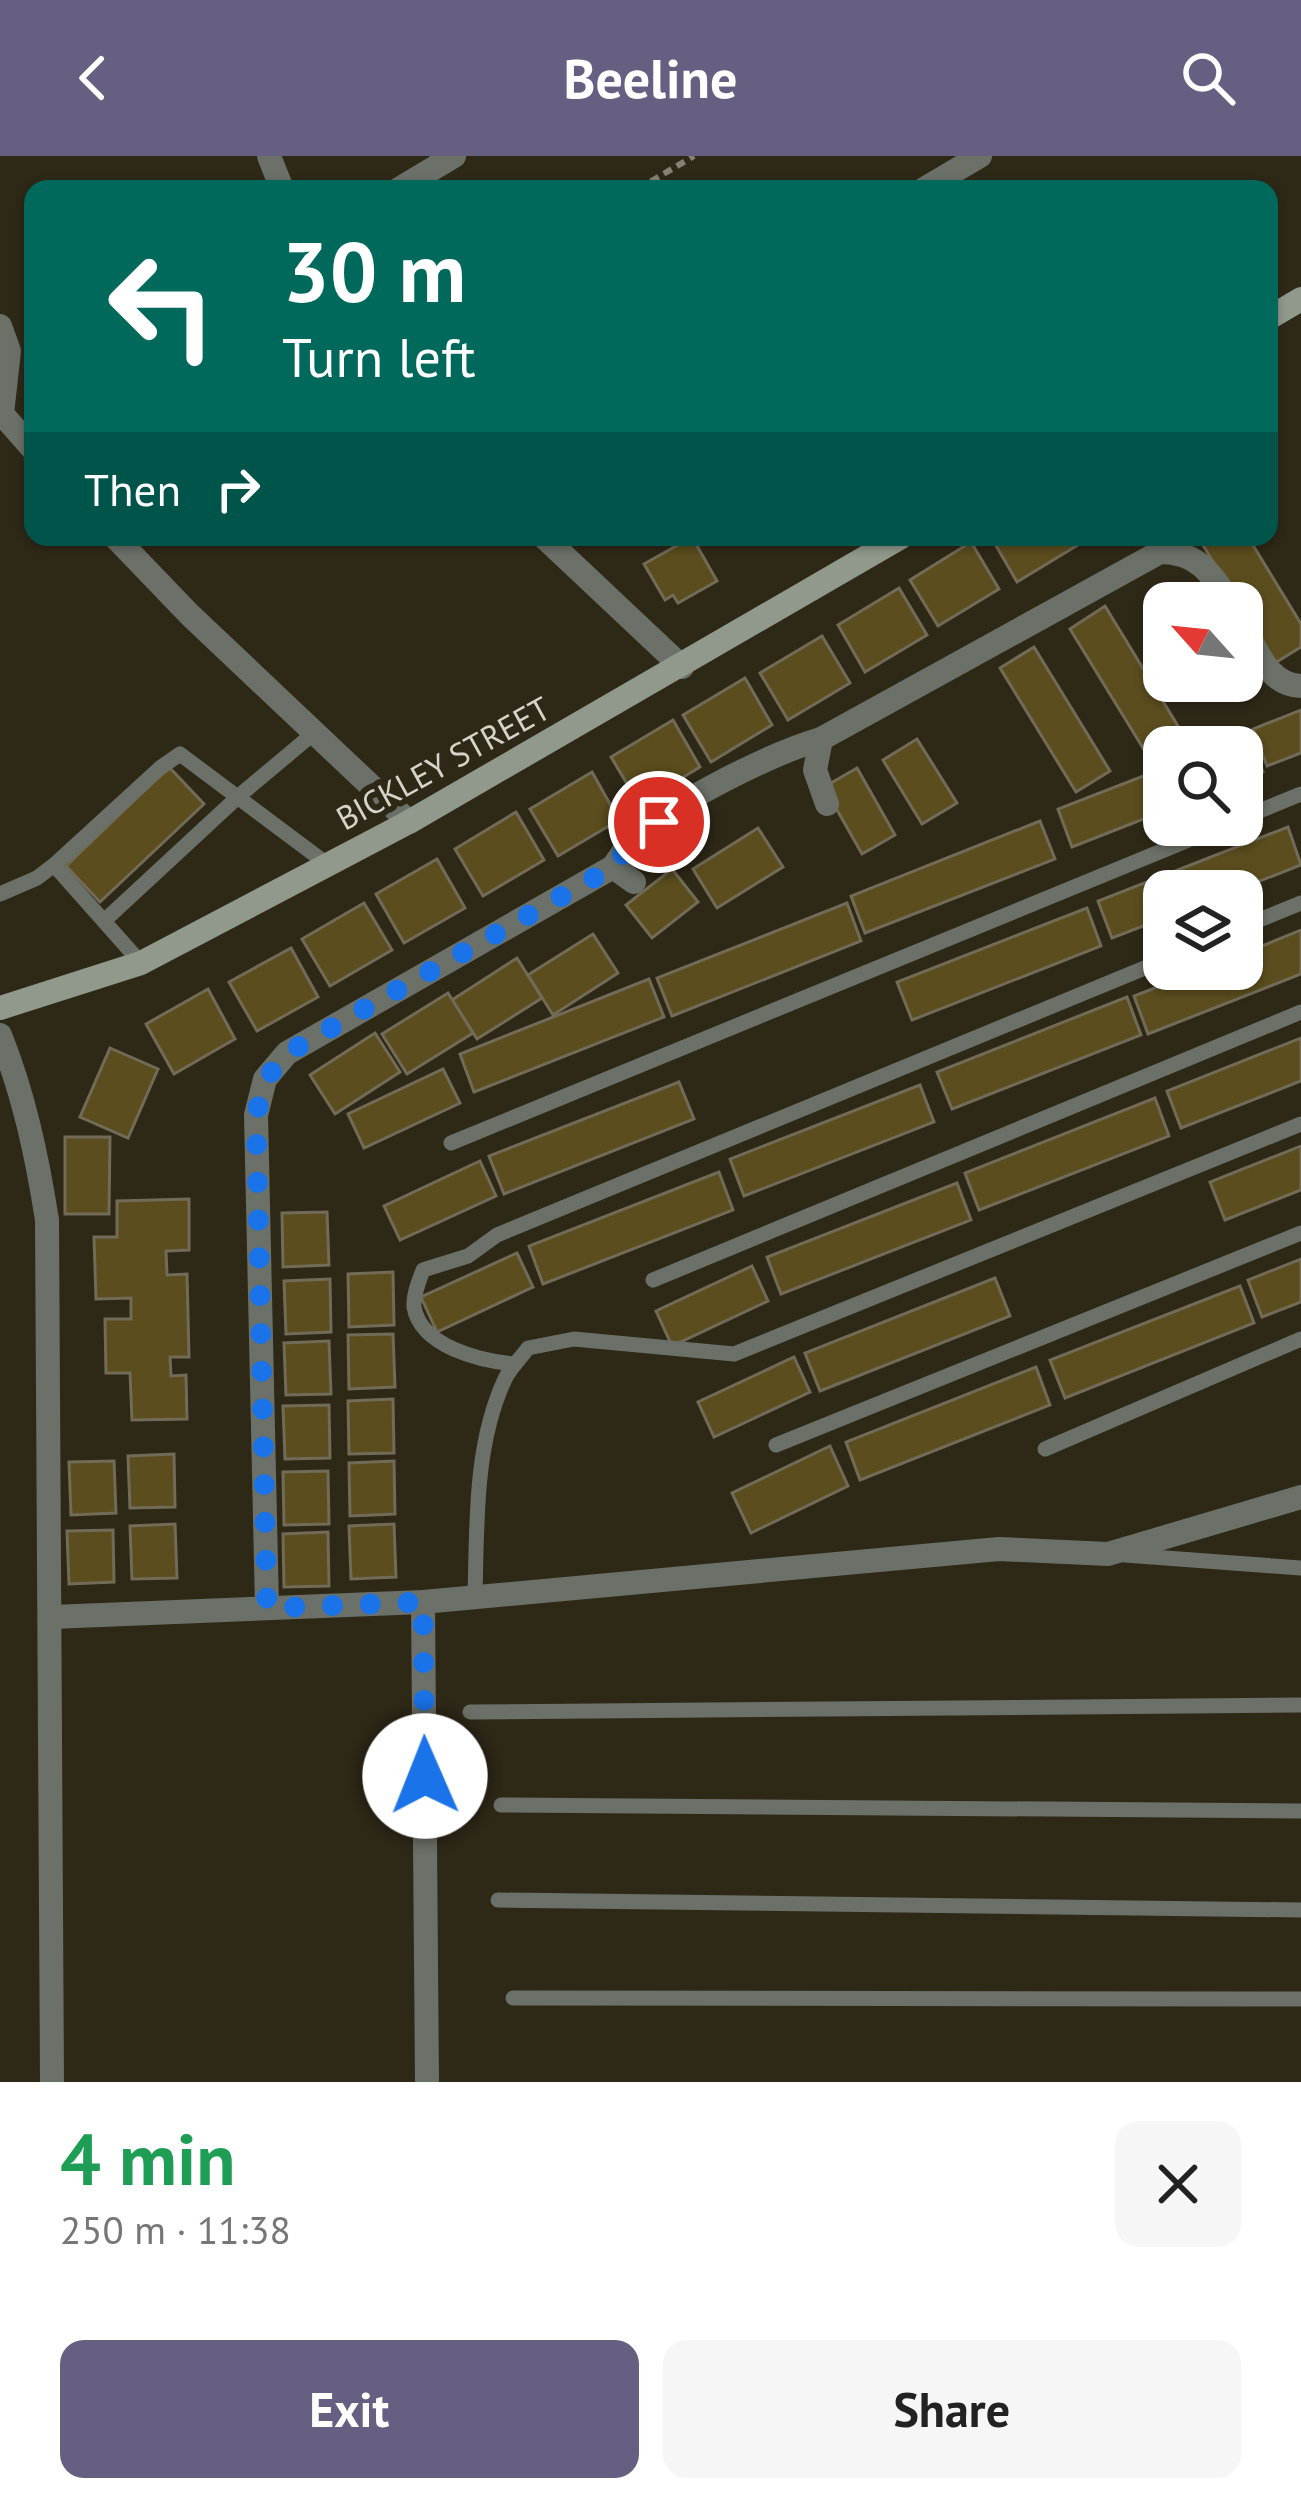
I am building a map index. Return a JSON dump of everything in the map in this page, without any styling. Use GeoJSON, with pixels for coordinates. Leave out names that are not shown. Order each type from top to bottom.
{"type":"FeatureCollection","features":[{"type":"Feature","properties":{"kind":"street"},"geometry":{"type":"LineString","coordinates":[[413,180],[454,156]]}},
{"type":"Feature","properties":{"kind":"street"},"geometry":{"type":"LineString","coordinates":[[939,180],[980,156]]}},
{"type":"Feature","properties":{"kind":"street"},"geometry":{"type":"LineString","coordinates":[[0,326],[9,351],[1,416],[24,440]]}},
{"type":"Feature","properties":{"kind":"street"},"geometry":{"type":"LineString","coordinates":[[124,546],[409,822]]}},
{"type":"Feature","properties":{"kind":"street"},"geometry":{"type":"LineString","coordinates":[[554,546],[682,667]]}},
{"type":"Feature","properties":{"kind":"street","name":"BICKLEY STREET"},"geometry":{"type":"LineString","coordinates":[[0,1008],[141,963],[409,822],[886,546]]}},
{"type":"Feature","properties":{"kind":"street"},"geometry":{"type":"LineString","coordinates":[[267,1608],[256,1115],[266,1079],[287,1053],[613,867],[636,837],[682,807],[784,750],[821,739],[1160,552],[1185,553],[1217,582]]}},
{"type":"Feature","properties":{"kind":"street"},"geometry":{"type":"LineString","coordinates":[[1263,659],[1283,685],[1301,686]]}},
{"type":"Feature","properties":{"kind":"street"},"geometry":{"type":"LineString","coordinates":[[821,739],[814,770],[827,804]]}},
{"type":"Feature","properties":{"kind":"street"},"geometry":{"type":"LineString","coordinates":[[613,867],[634,882]]}},
{"type":"Feature","properties":{"kind":"street"},"geometry":{"type":"LineString","coordinates":[[0,1035],[7,1075],[35,1149],[47,1220],[52,2082]]}},
{"type":"Feature","properties":{"kind":"street"},"geometry":{"type":"LineString","coordinates":[[52,1617],[423,1602],[999,1550],[1108,1554],[1301,1497]]}},
{"type":"Feature","properties":{"kind":"street"},"geometry":{"type":"LineString","coordinates":[[423,1602],[427,2082]]}},
{"type":"Feature","properties":{"kind":"lane"},"geometry":{"type":"LineString","coordinates":[[104,921],[239,795],[314,733]]}},
{"type":"Feature","properties":{"kind":"lane"},"geometry":{"type":"LineString","coordinates":[[0,894],[54,865],[180,754],[327,864]]}},
{"type":"Feature","properties":{"kind":"lane"},"geometry":{"type":"LineString","coordinates":[[1263,809],[1301,794]]}},
{"type":"Feature","properties":{"kind":"lane"},"geometry":{"type":"LineString","coordinates":[[451,1143],[1174,846]]}},
{"type":"Feature","properties":{"kind":"lane"},"geometry":{"type":"LineString","coordinates":[[54,865],[141,963]]}},
{"type":"Feature","properties":{"kind":"lane"},"geometry":{"type":"LineString","coordinates":[[1263,918],[1301,903]]}},
{"type":"Feature","properties":{"kind":"lane"},"geometry":{"type":"LineString","coordinates":[[515,1364],[492,1362],[451,1347],[420,1325],[413,1302],[423,1270],[468,1256],[497,1235],[1143,969]]}},
{"type":"Feature","properties":{"kind":"lane"},"geometry":{"type":"LineString","coordinates":[[653,1280],[1301,1012]]}},
{"type":"Feature","properties":{"kind":"lane"},"geometry":{"type":"LineString","coordinates":[[475,1597],[478,1490],[506,1377],[528,1348],[574,1339],[734,1354],[1301,1124]]}},
{"type":"Feature","properties":{"kind":"lane"},"geometry":{"type":"LineString","coordinates":[[776,1445],[1301,1232]]}},
{"type":"Feature","properties":{"kind":"lane"},"geometry":{"type":"LineString","coordinates":[[1045,1449],[1301,1339]]}},
{"type":"Feature","properties":{"kind":"lane"},"geometry":{"type":"LineString","coordinates":[[1108,1554],[1301,1568]]}},
{"type":"Feature","properties":{"kind":"lane"},"geometry":{"type":"LineString","coordinates":[[470,1712],[1301,1705]]}},
{"type":"Feature","properties":{"kind":"lane"},"geometry":{"type":"LineString","coordinates":[[501,1804],[1301,1811]]}},
{"type":"Feature","properties":{"kind":"lane"},"geometry":{"type":"LineString","coordinates":[[498,1900],[1301,1910]]}},
{"type":"Feature","properties":{"kind":"lane"},"geometry":{"type":"LineString","coordinates":[[513,1998],[1301,2000]]}},
{"type":"Feature","properties":{"kind":"path"},"geometry":{"type":"LineString","coordinates":[[653,180],[694,156]]}},
{"type":"Feature","properties":{"kind":"building"},"geometry":{"type":"Polygon","coordinates":[[[676,546],[697,546],[717,581],[678,603],[673,595],[665,600],[644,564],[676,546]]]}},
{"type":"Feature","properties":{"kind":"building"},"geometry":{"type":"Polygon","coordinates":[[[965,546],[973,546],[999,589],[938,626],[910,580],[965,546]]]}},
{"type":"Feature","properties":{"kind":"building"},"geometry":{"type":"Polygon","coordinates":[[[996,546],[1076,546],[1017,582],[996,546]]]}},
{"type":"Feature","properties":{"kind":"building"},"geometry":{"type":"Polygon","coordinates":[[[1204,546],[1253,546],[1301,624],[1301,647],[1275,663],[1263,643],[1263,582],[1226,582],[1204,546]]]}},
{"type":"Feature","properties":{"kind":"building"},"geometry":{"type":"Polygon","coordinates":[[[899,588],[927,635],[865,672],[838,625],[899,588]]]}},
{"type":"Feature","properties":{"kind":"building"},"geometry":{"type":"Polygon","coordinates":[[[1105,606],[1143,668],[1143,702],[1163,702],[1178,726],[1143,726],[1143,748],[1070,629],[1105,606]]]}},
{"type":"Feature","properties":{"kind":"building"},"geometry":{"type":"Polygon","coordinates":[[[822,636],[850,683],[788,720],[760,673],[822,636]]]}},
{"type":"Feature","properties":{"kind":"building"},"geometry":{"type":"Polygon","coordinates":[[[1034,647],[1110,771],[1076,792],[1000,668],[1034,647]]]}},
{"type":"Feature","properties":{"kind":"building"},"geometry":{"type":"Polygon","coordinates":[[[745,678],[772,725],[711,762],[683,715],[745,678]]]}},
{"type":"Feature","properties":{"kind":"building"},"geometry":{"type":"Polygon","coordinates":[[[1301,710],[1301,753],[1267,766],[1261,726],[1301,710]]]}},
{"type":"Feature","properties":{"kind":"building"},"geometry":{"type":"Polygon","coordinates":[[[673,720],[700,767],[639,804],[611,757],[673,720]]]}},
{"type":"Feature","properties":{"kind":"building"},"geometry":{"type":"Polygon","coordinates":[[[917,739],[957,803],[922,824],[883,760],[917,739]]]}},
{"type":"Feature","properties":{"kind":"building"},"geometry":{"type":"Polygon","coordinates":[[[169,767],[204,804],[100,902],[66,866],[169,767]]]}},
{"type":"Feature","properties":{"kind":"building"},"geometry":{"type":"Polygon","coordinates":[[[857,768],[895,835],[862,854],[824,787],[857,768]]]}},
{"type":"Feature","properties":{"kind":"building"},"geometry":{"type":"Polygon","coordinates":[[[592,772],[619,820],[558,856],[530,809],[592,772]]]}},
{"type":"Feature","properties":{"kind":"building"},"geometry":{"type":"Polygon","coordinates":[[[1143,776],[1143,819],[1072,847],[1058,809],[1143,776]]]}},
{"type":"Feature","properties":{"kind":"building"},"geometry":{"type":"Polygon","coordinates":[[[516,812],[544,860],[483,896],[455,849],[516,812]]]}},
{"type":"Feature","properties":{"kind":"building"},"geometry":{"type":"Polygon","coordinates":[[[1040,821],[1055,859],[865,933],[851,896],[1040,821]]]}},
{"type":"Feature","properties":{"kind":"building"},"geometry":{"type":"Polygon","coordinates":[[[1288,827],[1301,865],[1263,880],[1263,870],[1178,870],[1239,846],[1263,846],[1263,837],[1288,827]]]}},
{"type":"Feature","properties":{"kind":"building"},"geometry":{"type":"Polygon","coordinates":[[[758,828],[783,867],[717,908],[693,869],[758,828]]]}},
{"type":"Feature","properties":{"kind":"building"},"geometry":{"type":"Polygon","coordinates":[[[437,859],[465,908],[404,943],[376,894],[437,859]]]}},
{"type":"Feature","properties":{"kind":"building"},"geometry":{"type":"Polygon","coordinates":[[[672,869],[698,902],[652,938],[626,905],[672,869]]]}},
{"type":"Feature","properties":{"kind":"building"},"geometry":{"type":"Polygon","coordinates":[[[1143,883],[1143,926],[1112,938],[1098,901],[1143,883]]]}},
{"type":"Feature","properties":{"kind":"building"},"geometry":{"type":"Polygon","coordinates":[[[364,903],[392,950],[330,986],[302,939],[364,903]]]}},
{"type":"Feature","properties":{"kind":"building"},"geometry":{"type":"Polygon","coordinates":[[[847,903],[861,941],[672,1016],[657,978],[847,903]]]}},
{"type":"Feature","properties":{"kind":"building"},"geometry":{"type":"Polygon","coordinates":[[[1087,908],[1101,946],[912,1020],[897,982],[1087,908]]]}},
{"type":"Feature","properties":{"kind":"building"},"geometry":{"type":"Polygon","coordinates":[[[1301,930],[1301,974],[1263,989],[1263,945],[1301,930]]]}},
{"type":"Feature","properties":{"kind":"building"},"geometry":{"type":"Polygon","coordinates":[[[593,934],[618,973],[553,1015],[528,975],[593,934]]]}},
{"type":"Feature","properties":{"kind":"building"},"geometry":{"type":"Polygon","coordinates":[[[291,948],[318,997],[257,1031],[229,982],[291,948]]]}},
{"type":"Feature","properties":{"kind":"building"},"geometry":{"type":"Polygon","coordinates":[[[517,958],[542,998],[477,1039],[452,1000],[517,958]]]}},
{"type":"Feature","properties":{"kind":"building"},"geometry":{"type":"Polygon","coordinates":[[[649,979],[664,1017],[474,1092],[460,1054],[649,979]]]}},
{"type":"Feature","properties":{"kind":"building"},"geometry":{"type":"Polygon","coordinates":[[[208,989],[235,1039],[174,1074],[146,1024],[208,989]]]}},
{"type":"Feature","properties":{"kind":"building"},"geometry":{"type":"Polygon","coordinates":[[[1149,990],[1260,990],[1148,1034],[1134,996],[1149,990]]]}},
{"type":"Feature","properties":{"kind":"building"},"geometry":{"type":"Polygon","coordinates":[[[448,993],[473,1033],[407,1074],[382,1034],[448,993]]]}},
{"type":"Feature","properties":{"kind":"building"},"geometry":{"type":"Polygon","coordinates":[[[1127,997],[1141,1035],[952,1109],[937,1072],[1127,997]]]}},
{"type":"Feature","properties":{"kind":"building"},"geometry":{"type":"Polygon","coordinates":[[[375,1033],[400,1072],[335,1114],[310,1075],[375,1033]]]}},
{"type":"Feature","properties":{"kind":"building"},"geometry":{"type":"Polygon","coordinates":[[[1301,1038],[1301,1081],[1181,1128],[1167,1091],[1301,1038]]]}},
{"type":"Feature","properties":{"kind":"building"},"geometry":{"type":"Polygon","coordinates":[[[110,1048],[158,1069],[128,1138],[80,1117],[110,1048]]]}},
{"type":"Feature","properties":{"kind":"building"},"geometry":{"type":"Polygon","coordinates":[[[443,1069],[460,1103],[364,1148],[348,1114],[443,1069]]]}},
{"type":"Feature","properties":{"kind":"building"},"geometry":{"type":"Polygon","coordinates":[[[679,1082],[694,1119],[504,1194],[489,1156],[679,1082]]]}},
{"type":"Feature","properties":{"kind":"building"},"geometry":{"type":"Polygon","coordinates":[[[920,1085],[934,1122],[744,1196],[730,1159],[920,1085]]]}},
{"type":"Feature","properties":{"kind":"building"},"geometry":{"type":"Polygon","coordinates":[[[1155,1098],[1169,1136],[979,1210],[965,1173],[1155,1098]]]}},
{"type":"Feature","properties":{"kind":"building"},"geometry":{"type":"Polygon","coordinates":[[[65,1137],[110,1137],[109,1214],[65,1214],[65,1137]]]}},
{"type":"Feature","properties":{"kind":"building"},"geometry":{"type":"Polygon","coordinates":[[[1301,1146],[1301,1190],[1225,1220],[1210,1182],[1301,1146]]]}},
{"type":"Feature","properties":{"kind":"building"},"geometry":{"type":"Polygon","coordinates":[[[480,1161],[496,1196],[400,1240],[384,1206],[480,1161]]]}},
{"type":"Feature","properties":{"kind":"building"},"geometry":{"type":"Polygon","coordinates":[[[719,1172],[733,1210],[543,1284],[529,1246],[719,1172]]]}},
{"type":"Feature","properties":{"kind":"building"},"geometry":{"type":"Polygon","coordinates":[[[957,1183],[971,1220],[781,1294],[767,1257],[957,1183]]]}},
{"type":"Feature","properties":{"kind":"building"},"geometry":{"type":"Polygon","coordinates":[[[189,1199],[189,1250],[166,1251],[167,1275],[187,1274],[189,1357],[170,1357],[171,1376],[186,1375],[187,1419],[132,1420],[130,1373],[106,1373],[105,1319],[131,1319],[131,1298],[96,1299],[94,1237],[117,1237],[117,1201],[189,1199]]]}},
{"type":"Feature","properties":{"kind":"building"},"geometry":{"type":"Polygon","coordinates":[[[327,1212],[329,1265],[283,1267],[282,1213],[327,1212]]]}},
{"type":"Feature","properties":{"kind":"building"},"geometry":{"type":"Polygon","coordinates":[[[517,1253],[533,1287],[437,1332],[421,1297],[517,1253]]]}},
{"type":"Feature","properties":{"kind":"building"},"geometry":{"type":"Polygon","coordinates":[[[1301,1259],[1301,1302],[1262,1317],[1248,1280],[1301,1259]]]}},
{"type":"Feature","properties":{"kind":"building"},"geometry":{"type":"Polygon","coordinates":[[[752,1266],[768,1301],[672,1346],[656,1311],[752,1266]]]}},
{"type":"Feature","properties":{"kind":"building"},"geometry":{"type":"Polygon","coordinates":[[[393,1272],[394,1325],[349,1327],[348,1274],[393,1272]]]}},
{"type":"Feature","properties":{"kind":"building"},"geometry":{"type":"Polygon","coordinates":[[[995,1278],[1010,1316],[820,1391],[805,1353],[995,1278]]]}},
{"type":"Feature","properties":{"kind":"building"},"geometry":{"type":"Polygon","coordinates":[[[330,1279],[331,1332],[286,1334],[284,1281],[330,1279]]]}},
{"type":"Feature","properties":{"kind":"building"},"geometry":{"type":"Polygon","coordinates":[[[1240,1286],[1254,1323],[1065,1398],[1050,1360],[1240,1286]]]}},
{"type":"Feature","properties":{"kind":"building"},"geometry":{"type":"Polygon","coordinates":[[[393,1334],[395,1387],[349,1389],[348,1335],[393,1334]]]}},
{"type":"Feature","properties":{"kind":"building"},"geometry":{"type":"Polygon","coordinates":[[[329,1341],[331,1394],[286,1395],[284,1343],[329,1341]]]}},
{"type":"Feature","properties":{"kind":"building"},"geometry":{"type":"Polygon","coordinates":[[[794,1357],[810,1392],[714,1437],[698,1402],[794,1357]]]}},
{"type":"Feature","properties":{"kind":"building"},"geometry":{"type":"Polygon","coordinates":[[[1036,1367],[1050,1405],[860,1480],[846,1442],[1036,1367]]]}},
{"type":"Feature","properties":{"kind":"building"},"geometry":{"type":"Polygon","coordinates":[[[393,1399],[394,1453],[349,1454],[348,1401],[393,1399]]]}},
{"type":"Feature","properties":{"kind":"building"},"geometry":{"type":"Polygon","coordinates":[[[329,1405],[330,1458],[285,1459],[283,1406],[329,1405]]]}},
{"type":"Feature","properties":{"kind":"building"},"geometry":{"type":"Polygon","coordinates":[[[830,1446],[848,1486],[751,1533],[732,1493],[830,1446]]]}},
{"type":"Feature","properties":{"kind":"building"},"geometry":{"type":"Polygon","coordinates":[[[174,1454],[175,1507],[130,1508],[128,1456],[174,1454]]]}},
{"type":"Feature","properties":{"kind":"building"},"geometry":{"type":"Polygon","coordinates":[[[114,1461],[116,1513],[71,1515],[69,1462],[114,1461]]]}},
{"type":"Feature","properties":{"kind":"building"},"geometry":{"type":"Polygon","coordinates":[[[394,1461],[395,1514],[350,1516],[349,1463],[394,1461]]]}},
{"type":"Feature","properties":{"kind":"building"},"geometry":{"type":"Polygon","coordinates":[[[328,1471],[329,1524],[284,1525],[283,1472],[328,1471]]]}},
{"type":"Feature","properties":{"kind":"building"},"geometry":{"type":"Polygon","coordinates":[[[175,1524],[177,1578],[132,1579],[130,1526],[175,1524]]]}},
{"type":"Feature","properties":{"kind":"building"},"geometry":{"type":"Polygon","coordinates":[[[394,1524],[396,1577],[351,1579],[349,1526],[394,1524]]]}},
{"type":"Feature","properties":{"kind":"building"},"geometry":{"type":"Polygon","coordinates":[[[113,1530],[114,1582],[69,1584],[67,1531],[113,1530]]]}},
{"type":"Feature","properties":{"kind":"building"},"geometry":{"type":"Polygon","coordinates":[[[328,1532],[329,1586],[284,1587],[283,1534],[328,1532]]]}},
{"type":"Feature","properties":{"kind":"route"},"geometry":{"type":"LineString","coordinates":[[425,1776],[423,1602],[267,1608],[256,1115],[266,1079],[287,1053],[613,867],[636,837],[659,822]]}}]}
